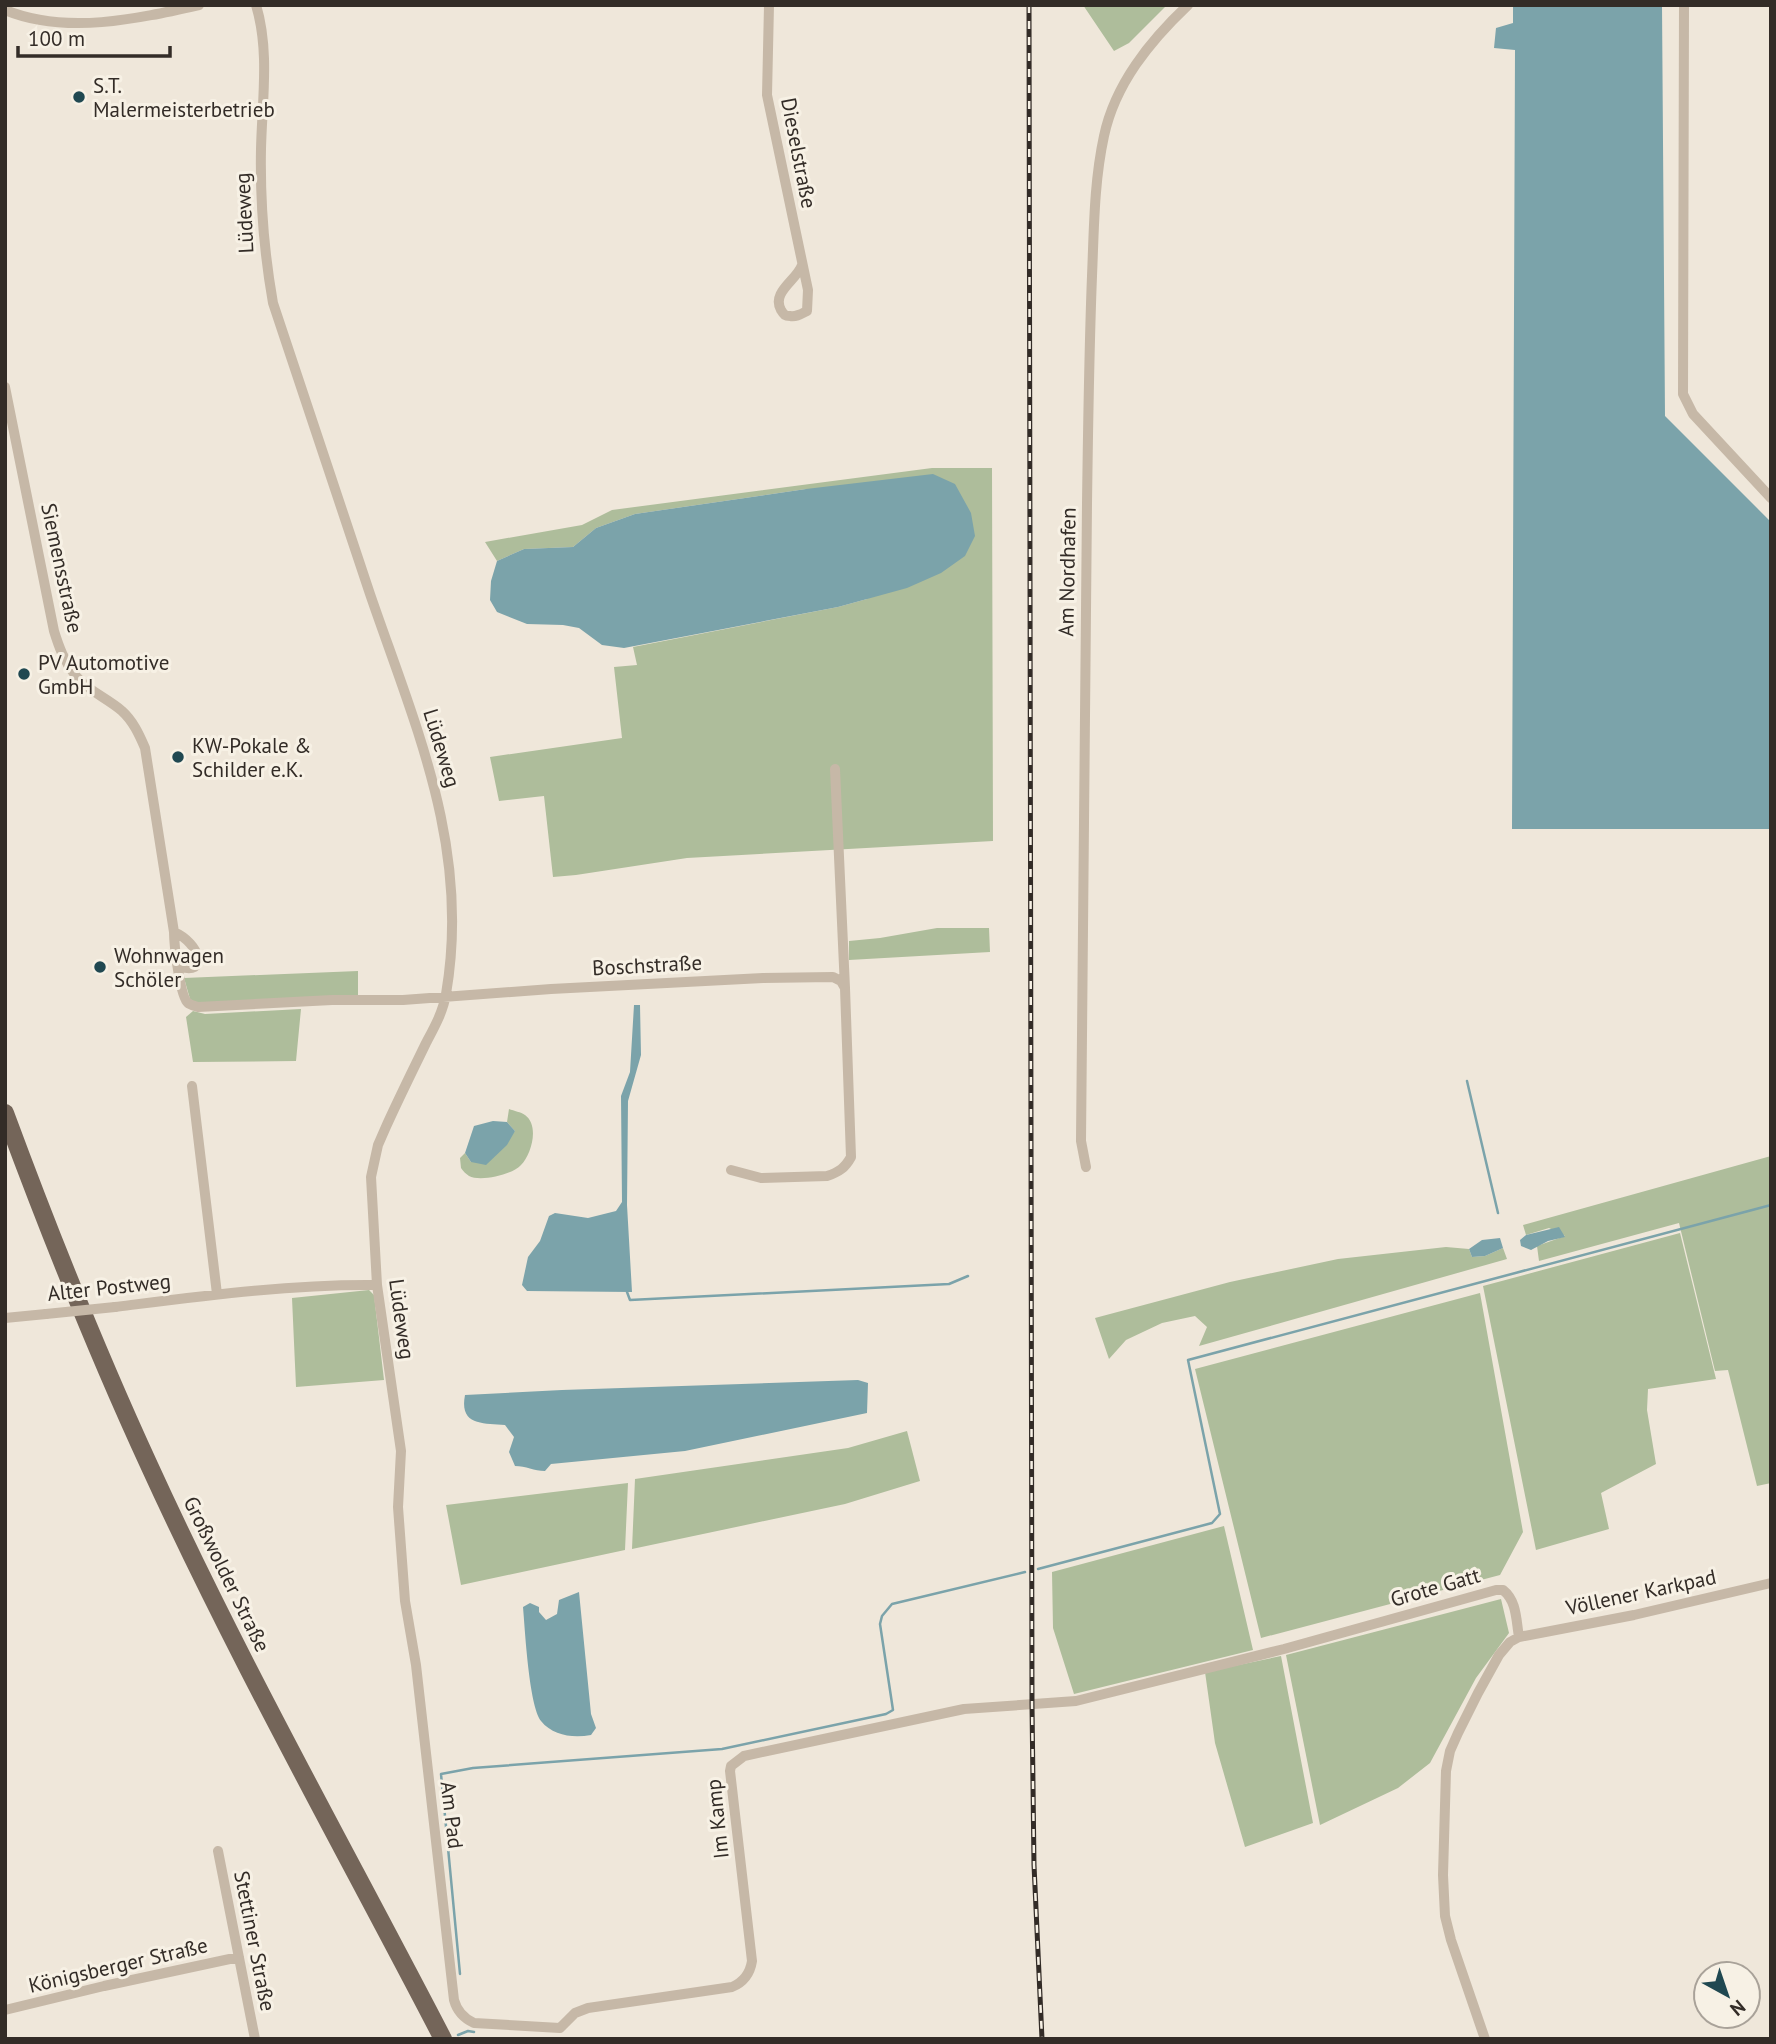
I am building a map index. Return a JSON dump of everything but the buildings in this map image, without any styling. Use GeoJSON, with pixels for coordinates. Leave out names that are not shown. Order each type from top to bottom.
{"type":"FeatureCollection","features":[{"type":"Feature","properties":{"kind":"main road","name":"Großwolder Straße"},"geometry":{"type":"LineString","coordinates":[[5,1113],[83,1318],[149,1466],[264,1698],[443,2039]]}},
{"type":"Feature","properties":{"kind":"street"},"geometry":{"type":"LineString","coordinates":[[5,10],[42,22],[75,23],[143,17],[199,5]]}},
{"type":"Feature","properties":{"kind":"street","name":"Lüdeweg"},"geometry":{"type":"LineString","coordinates":[[256,5],[263,46],[262,232],[273,303],[422,746],[435,789],[451,873],[451,960],[446,998],[385,1129],[372,1177],[377,1285],[401,1451],[398,1507]]}},
{"type":"Feature","properties":{"kind":"street","name":"Dieselstraße"},"geometry":{"type":"LineString","coordinates":[[769,5],[767,95],[802,265]]}},
{"type":"Feature","properties":{"kind":"street","name":"Am Nordhafen"},"geometry":{"type":"LineString","coordinates":[[1086,1167],[1081,1141],[1087,510],[1096,187],[1104,134],[1115,102],[1131,72],[1161,30],[1188,5]]}},
{"type":"Feature","properties":{"kind":"street"},"geometry":{"type":"LineString","coordinates":[[1684,5],[1683,394],[1693,414],[1771,498]]}},
{"type":"Feature","properties":{"kind":"street","name":"Siemensstraße"},"geometry":{"type":"LineString","coordinates":[[5,387],[54,631],[62,655],[75,675],[89,689],[122,711],[137,729],[145,748],[183,998],[189,1005],[198,1007],[332,1000],[446,998]]}},
{"type":"Feature","properties":{"kind":"street"},"geometry":{"type":"LineString","coordinates":[[731,1170],[761,1178],[827,1176],[838,1173],[851,1157],[835,769]]}},
{"type":"Feature","properties":{"kind":"street"},"geometry":{"type":"LineString","coordinates":[[174,932],[187,939],[199,956],[198,963],[193,968],[178,966]]}},
{"type":"Feature","properties":{"kind":"street","name":"Boschstraße"},"geometry":{"type":"LineString","coordinates":[[446,998],[551,989],[833,976],[841,981],[845,988]]}},
{"type":"Feature","properties":{"kind":"street"},"geometry":{"type":"LineString","coordinates":[[192,1086],[217,1294]]}},
{"type":"Feature","properties":{"kind":"street","name":"Alter Postweg"},"geometry":{"type":"LineString","coordinates":[[5,1318],[217,1294],[377,1285]]}},
{"type":"Feature","properties":{"kind":"street","name":"Am Pad"},"geometry":{"type":"LineString","coordinates":[[398,1507],[405,1601],[416,1665],[454,2000],[460,2014],[474,2023],[561,2033]]}},
{"type":"Feature","properties":{"kind":"street","name":"Völlener Karkpad"},"geometry":{"type":"LineString","coordinates":[[1519,1637],[1634,1615],[1771,1583]]}},
{"type":"Feature","properties":{"kind":"street","name":"Grote Gatt"},"geometry":{"type":"LineString","coordinates":[[1032,1705],[1076,1701],[1167,1679],[1496,1590],[1503,1590],[1511,1597],[1519,1637]]}},
{"type":"Feature","properties":{"kind":"street"},"geometry":{"type":"LineString","coordinates":[[1485,2039],[1451,1940],[1446,1916],[1443,1875],[1446,1771],[1450,1751],[1478,1693],[1499,1655],[1510,1642],[1519,1637]]}},
{"type":"Feature","properties":{"kind":"street","name":"Im Kamp"},"geometry":{"type":"LineString","coordinates":[[561,2033],[575,2013],[588,2008],[732,1987],[749,1974],[752,1961],[730,1771],[736,1760],[753,1754],[964,1709],[1032,1705]]}},
{"type":"Feature","properties":{"kind":"street","name":"Stettiner Straße"},"geometry":{"type":"LineString","coordinates":[[218,1852],[255,2039]]}},
{"type":"Feature","properties":{"kind":"street","name":"Königsberger Straße"},"geometry":{"type":"LineString","coordinates":[[5,2010],[239,1957]]}},
{"type":"Feature","properties":{"kind":"green space"},"geometry":{"type":"Polygon","coordinates":[[[1083,5],[1167,5],[1129,43],[1114,51],[1083,5]]]}},
{"type":"Feature","properties":{"kind":"green space"},"geometry":{"type":"Polygon","coordinates":[[[932,468],[992,468],[993,841],[687,858],[553,877],[544,796],[499,801],[490,757],[622,738],[614,667],[637,665],[633,647],[867,599],[806,489],[635,514],[596,528],[573,547],[524,549],[497,561],[485,542],[582,525],[612,510],[932,468]]]}},
{"type":"Feature","properties":{"kind":"green space"},"geometry":{"type":"Polygon","coordinates":[[[937,928],[989,928],[990,952],[849,960],[849,941],[937,928]]]}},
{"type":"Feature","properties":{"kind":"green space"},"geometry":{"type":"Polygon","coordinates":[[[358,971],[358,996],[196,1003],[190,999],[184,978],[358,971]]]}},
{"type":"Feature","properties":{"kind":"green space"},"geometry":{"type":"Polygon","coordinates":[[[301,1009],[296,1061],[193,1062],[186,1017],[193,1011],[205,1014],[301,1009]]]}},
{"type":"Feature","properties":{"kind":"green space"},"geometry":{"type":"Polygon","coordinates":[[[509,1109],[525,1115],[532,1126],[531,1148],[525,1160],[517,1169],[503,1174],[488,1178],[469,1176],[461,1168],[460,1158],[465,1153],[471,1162],[515,1131],[507,1122],[509,1109]]]}},
{"type":"Feature","properties":{"kind":"green space"},"geometry":{"type":"Polygon","coordinates":[[[1771,1156],[1771,1483],[1757,1486],[1728,1370],[1715,1371],[1679,1223],[1539,1261],[1537,1246],[1565,1236],[1549,1228],[1526,1235],[1523,1225],[1771,1156]]]}},
{"type":"Feature","properties":{"kind":"green space"},"geometry":{"type":"Polygon","coordinates":[[[1680,1233],[1716,1379],[1648,1389],[1647,1410],[1656,1464],[1601,1493],[1609,1529],[1536,1550],[1483,1286],[1680,1233]]]}},
{"type":"Feature","properties":{"kind":"green space"},"geometry":{"type":"Polygon","coordinates":[[[1446,1247],[1469,1249],[1472,1257],[1485,1256],[1503,1248],[1507,1259],[1199,1346],[1207,1327],[1195,1316],[1162,1323],[1126,1340],[1109,1359],[1095,1318],[1230,1282],[1338,1259],[1446,1247]]]}},
{"type":"Feature","properties":{"kind":"green space"},"geometry":{"type":"Polygon","coordinates":[[[369,1290],[374,1295],[384,1380],[296,1387],[292,1298],[369,1290]]]}},
{"type":"Feature","properties":{"kind":"green space"},"geometry":{"type":"Polygon","coordinates":[[[1480,1293],[1523,1532],[1500,1575],[1261,1638],[1195,1369],[1480,1293]]]}},
{"type":"Feature","properties":{"kind":"green space"},"geometry":{"type":"Polygon","coordinates":[[[907,1431],[920,1481],[845,1504],[632,1549],[635,1479],[848,1448],[907,1431]]]}},
{"type":"Feature","properties":{"kind":"green space"},"geometry":{"type":"Polygon","coordinates":[[[628,1483],[625,1550],[461,1585],[446,1505],[628,1483]]]}},
{"type":"Feature","properties":{"kind":"green space"},"geometry":{"type":"Polygon","coordinates":[[[1224,1526],[1253,1650],[1074,1694],[1053,1628],[1052,1572],[1224,1526]]]}},
{"type":"Feature","properties":{"kind":"green space"},"geometry":{"type":"Polygon","coordinates":[[[1501,1599],[1509,1633],[1476,1678],[1430,1763],[1398,1788],[1320,1825],[1286,1655],[1501,1599]]]}},
{"type":"Feature","properties":{"kind":"green space"},"geometry":{"type":"Polygon","coordinates":[[[1281,1656],[1313,1823],[1245,1847],[1215,1743],[1205,1672],[1281,1656]]]}},
{"type":"Feature","properties":{"kind":"water"},"geometry":{"type":"Polygon","coordinates":[[[1513,5],[1662,5],[1665,416],[1771,522],[1771,829],[1512,829],[1515,50],[1494,48],[1496,28],[1513,23],[1513,5]]]}},
{"type":"Feature","properties":{"kind":"water"},"geometry":{"type":"Polygon","coordinates":[[[933,474],[955,484],[971,513],[975,536],[965,556],[941,573],[907,588],[838,607],[624,648],[602,645],[579,628],[527,624],[497,612],[490,600],[491,581],[497,561],[524,549],[573,547],[596,528],[635,514],[933,474]]]}},
{"type":"Feature","properties":{"kind":"water"},"geometry":{"type":"Polygon","coordinates":[[[634,1005],[640,1005],[641,1055],[628,1101],[627,1205],[632,1292],[527,1291],[522,1285],[528,1257],[540,1241],[549,1216],[555,1213],[588,1218],[616,1211],[622,1202],[621,1096],[630,1072],[634,1005]]]}},
{"type":"Feature","properties":{"kind":"water"},"geometry":{"type":"Polygon","coordinates":[[[493,1121],[507,1122],[515,1131],[507,1145],[486,1165],[471,1162],[465,1153],[474,1126],[493,1121]]]}},
{"type":"Feature","properties":{"kind":"water"},"geometry":{"type":"Polygon","coordinates":[[[1559,1227],[1565,1237],[1548,1241],[1531,1250],[1521,1246],[1520,1240],[1526,1235],[1559,1227]]]}},
{"type":"Feature","properties":{"kind":"water"},"geometry":{"type":"Polygon","coordinates":[[[1500,1238],[1503,1248],[1485,1256],[1472,1257],[1469,1249],[1482,1240],[1500,1238]]]}},
{"type":"Feature","properties":{"kind":"water"},"geometry":{"type":"Polygon","coordinates":[[[858,1380],[868,1383],[867,1413],[685,1451],[551,1464],[545,1471],[515,1466],[509,1452],[514,1437],[505,1425],[474,1421],[469,1418],[464,1405],[465,1395],[858,1380]]]}},
{"type":"Feature","properties":{"kind":"water"},"geometry":{"type":"Polygon","coordinates":[[[579,1592],[591,1714],[596,1728],[591,1735],[577,1736],[551,1730],[541,1721],[537,1712],[528,1667],[523,1607],[530,1603],[539,1607],[539,1612],[546,1620],[557,1614],[559,1600],[579,1592]]]}},
{"type":"Feature","properties":{"kind":"waterway"},"geometry":{"type":"LineString","coordinates":[[1467,1081],[1498,1213]]}},
{"type":"Feature","properties":{"kind":"waterway"},"geometry":{"type":"LineString","coordinates":[[1038,1569],[1212,1523],[1220,1514],[1188,1360],[1771,1205]]}},
{"type":"Feature","properties":{"kind":"waterway"},"geometry":{"type":"LineString","coordinates":[[627,1292],[630,1300],[949,1284],[968,1276]]}},
{"type":"Feature","properties":{"kind":"waterway"},"geometry":{"type":"LineString","coordinates":[[460,1974],[441,1774],[473,1768],[722,1749],[886,1714],[893,1710],[880,1624],[882,1616],[892,1604],[1025,1572]]}},
{"type":"Feature","properties":{"kind":"waterway"},"geometry":{"type":"LineString","coordinates":[[458,2035],[474,2032]]}},
{"type":"Feature","properties":{"kind":"railway"},"geometry":{"type":"LineString","coordinates":[[1029,5],[1032,1705],[1034,1865],[1042,2039]]}},
{"type":"Feature","properties":{"kind":"place","name":"S.T. Malermeisterbetrieb"},"geometry":{"type":"Point","coordinates":[79,97]}},
{"type":"Feature","properties":{"kind":"place","name":"PV Automotive GmbH"},"geometry":{"type":"Point","coordinates":[24,674]}},
{"type":"Feature","properties":{"kind":"place","name":"KW-Pokale & Schilder e.K."},"geometry":{"type":"Point","coordinates":[178,757]}},
{"type":"Feature","properties":{"kind":"place","name":"Wohnwagen Schöler"},"geometry":{"type":"Point","coordinates":[100,967]}}]}
